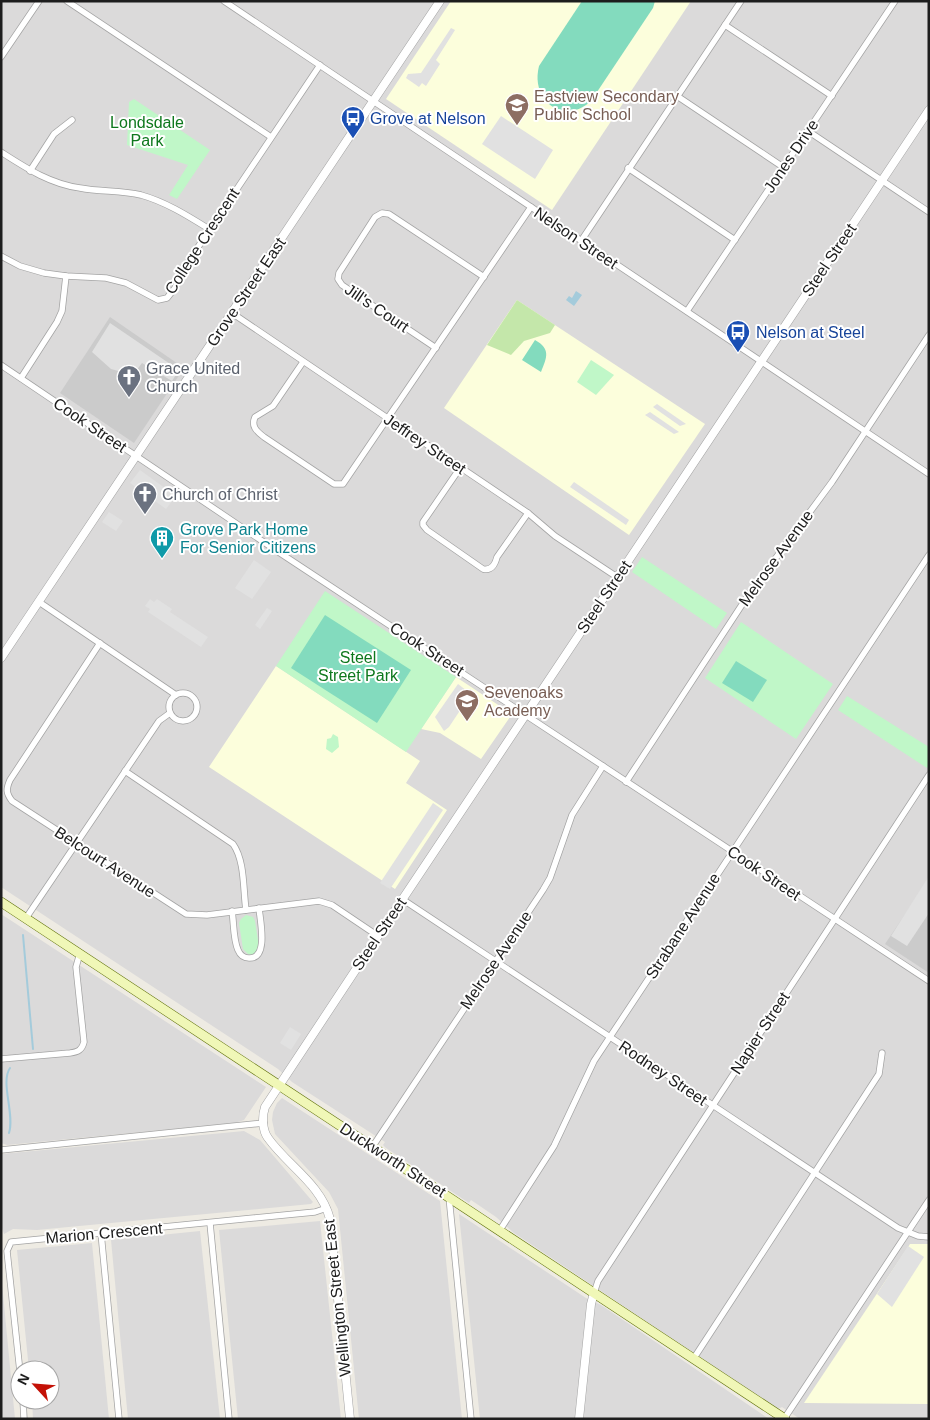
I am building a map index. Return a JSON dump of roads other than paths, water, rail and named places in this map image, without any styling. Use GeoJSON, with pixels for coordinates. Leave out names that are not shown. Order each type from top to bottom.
{"type":"FeatureCollection","features":[{"type":"Feature","properties":{"kind":"main road","name":"Duckworth Street"},"geometry":{"type":"LineString","coordinates":[[1,902],[784,1418]]}},
{"type":"Feature","properties":{"kind":"street"},"geometry":{"type":"LineString","coordinates":[[1,57],[39,1]]}},
{"type":"Feature","properties":{"kind":"street"},"geometry":{"type":"LineString","coordinates":[[68,1],[271,137]]}},
{"type":"Feature","properties":{"kind":"street","name":"Grove Street East"},"geometry":{"type":"LineString","coordinates":[[1,658],[440,1]]}},
{"type":"Feature","properties":{"kind":"street"},"geometry":{"type":"LineString","coordinates":[[581,240],[741,1]]}},
{"type":"Feature","properties":{"kind":"street","name":"Jones Drive"},"geometry":{"type":"LineString","coordinates":[[687,312],[895,1]]}},
{"type":"Feature","properties":{"kind":"street","name":"Nelson Street"},"geometry":{"type":"LineString","coordinates":[[225,2],[929,474]]}},
{"type":"Feature","properties":{"kind":"street"},"geometry":{"type":"LineString","coordinates":[[725,25],[832,96]]}},
{"type":"Feature","properties":{"kind":"street","name":"College Crescent"},"geometry":{"type":"LineString","coordinates":[[1,256],[34,270],[66,276],[115,280],[137,288],[152,298],[162,300],[167,298],[172,294],[184,268],[320,65]]}},
{"type":"Feature","properties":{"kind":"street"},"geometry":{"type":"LineString","coordinates":[[677,96],[783,168]]}},
{"type":"Feature","properties":{"kind":"street","name":"Steel Street"},"geometry":{"type":"LineString","coordinates":[[279,1084],[929,110]]}},
{"type":"Feature","properties":{"kind":"street"},"geometry":{"type":"LineString","coordinates":[[30,171],[54,134],[72,120]]}},
{"type":"Feature","properties":{"kind":"street"},"geometry":{"type":"LineString","coordinates":[[808,132],[929,212]]}},
{"type":"Feature","properties":{"kind":"street"},"geometry":{"type":"LineString","coordinates":[[1,152],[30,171],[50,180],[78,188],[130,193],[154,199],[175,208],[209,230]]}},
{"type":"Feature","properties":{"kind":"street"},"geometry":{"type":"LineString","coordinates":[[628,168],[735,240]]}},
{"type":"Feature","properties":{"kind":"street"},"geometry":{"type":"LineString","coordinates":[[303,362],[276,402],[268,410],[255,416],[253,423],[258,433],[322,476],[334,484],[344,484],[530,207]]}},
{"type":"Feature","properties":{"kind":"street","name":"Jill's Court"},"geometry":{"type":"LineString","coordinates":[[436,348],[342,285],[338,279],[339,273],[376,217],[382,213],[389,214],[484,277]]}},
{"type":"Feature","properties":{"kind":"street"},"geometry":{"type":"LineString","coordinates":[[21,378],[50,336],[60,317],[66,276]]}},
{"type":"Feature","properties":{"kind":"street","name":"Jeffrey Street"},"geometry":{"type":"LineString","coordinates":[[232,313],[528,513],[555,536],[617,577]]}},
{"type":"Feature","properties":{"kind":"street","name":"Melrose Avenue"},"geometry":{"type":"LineString","coordinates":[[626,782],[747,597],[832,482],[929,335]]}},
{"type":"Feature","properties":{"kind":"street","name":"Cook Street"},"geometry":{"type":"LineString","coordinates":[[1,365],[929,982]]}},
{"type":"Feature","properties":{"kind":"street"},"geometry":{"type":"LineString","coordinates":[[460,468],[422,525],[483,569],[492,568],[528,513]]}},
{"type":"Feature","properties":{"kind":"street","name":"Strabane Avenue"},"geometry":{"type":"LineString","coordinates":[[500,1230],[550,1152],[584,1079],[610,1038],[731,852],[929,555]]}},
{"type":"Feature","properties":{"kind":"street"},"geometry":{"type":"LineString","coordinates":[[38,602],[176,695]]}},
{"type":"Feature","properties":{"kind":"street","name":"Belcourt Avenue"},"geometry":{"type":"LineString","coordinates":[[100,643],[10,780],[6,790],[12,801],[181,912],[193,915],[313,901],[326,902],[378,936]]}},
{"type":"Feature","properties":{"kind":"street"},"geometry":{"type":"LineString","coordinates":[[176,695],[190,695],[196,702],[194,716],[186,721],[176,720],[170,713],[170,701],[176,695]]}},
{"type":"Feature","properties":{"kind":"street"},"geometry":{"type":"LineString","coordinates":[[26,918],[159,721],[170,713]]}},
{"type":"Feature","properties":{"kind":"street","name":"Melrose Avenue"},"geometry":{"type":"LineString","coordinates":[[372,1146],[547,884],[572,815],[603,766]]}},
{"type":"Feature","properties":{"kind":"street"},"geometry":{"type":"LineString","coordinates":[[125,771],[233,844],[240,861],[246,910]]}},
{"type":"Feature","properties":{"kind":"street","name":"Napier Street"},"geometry":{"type":"LineString","coordinates":[[594,1292],[598,1280],[929,775]]}},
{"type":"Feature","properties":{"kind":"street","name":"Rodney Street"},"geometry":{"type":"LineString","coordinates":[[402,899],[898,1228],[918,1236],[929,1236]]}},
{"type":"Feature","properties":{"kind":"street"},"geometry":{"type":"LineString","coordinates":[[232,911],[237,950],[241,956],[254,958],[259,955],[262,948],[259,908]]}},
{"type":"Feature","properties":{"kind":"street"},"geometry":{"type":"LineString","coordinates":[[1,1059],[78,1052],[83,1048],[84,1042],[76,967],[80,954]]}},
{"type":"Feature","properties":{"kind":"street"},"geometry":{"type":"LineString","coordinates":[[694,1358],[880,1074],[882,1053]]}},
{"type":"Feature","properties":{"kind":"street"},"geometry":{"type":"LineString","coordinates":[[1,1150],[264,1123],[265,1108],[279,1084]]}},
{"type":"Feature","properties":{"kind":"street","name":"Wellington Street East"},"geometry":{"type":"LineString","coordinates":[[264,1123],[267,1137],[319,1193],[327,1208],[330,1219],[350,1419]]}},
{"type":"Feature","properties":{"kind":"street"},"geometry":{"type":"LineString","coordinates":[[448,1196],[471,1419]]}},
{"type":"Feature","properties":{"kind":"street"},"geometry":{"type":"LineString","coordinates":[[784,1418],[929,1200]]}},
{"type":"Feature","properties":{"kind":"street","name":"Marion Crescent"},"geometry":{"type":"LineString","coordinates":[[19,1360],[7,1251],[13,1241],[315,1212],[327,1208]]}},
{"type":"Feature","properties":{"kind":"street"},"geometry":{"type":"LineString","coordinates":[[210,1223],[229,1419]]}},
{"type":"Feature","properties":{"kind":"street"},"geometry":{"type":"LineString","coordinates":[[101,1233],[119,1419]]}},
{"type":"Feature","properties":{"kind":"street"},"geometry":{"type":"LineString","coordinates":[[579,1419],[591,1304],[594,1292]]}},
{"type":"Feature","properties":{"kind":"water"},"geometry":{"type":"Polygon","coordinates":[[[576,291],[582,295],[574,306],[566,300],[569,296],[572,298],[576,291]]]}},
{"type":"Feature","properties":{"kind":"waterway"},"geometry":{"type":"LineString","coordinates":[[23,935],[33,1049]]}},
{"type":"Feature","properties":{"kind":"waterway"},"geometry":{"type":"LineString","coordinates":[[9,1133],[10,1117],[6,1081],[10,1068]]}},
{"type":"Feature","properties":{"kind":"place","name":"Eastview Secondary Public School"},"geometry":{"type":"Point","coordinates":[517,126]}},
{"type":"Feature","properties":{"kind":"place","name":"Grove at Nelson"},"geometry":{"type":"Point","coordinates":[353,139]}},
{"type":"Feature","properties":{"kind":"place","name":"Nelson at Steel"},"geometry":{"type":"Point","coordinates":[738,353]}},
{"type":"Feature","properties":{"kind":"place","name":"Grace United Church"},"geometry":{"type":"Point","coordinates":[129,398]}},
{"type":"Feature","properties":{"kind":"place","name":"Church of Christ"},"geometry":{"type":"Point","coordinates":[145,515]}},
{"type":"Feature","properties":{"kind":"place","name":"Grove Park Home For Senior Citizens"},"geometry":{"type":"Point","coordinates":[162,559]}},
{"type":"Feature","properties":{"kind":"place","name":"Sevenoaks Academy"},"geometry":{"type":"Point","coordinates":[467,722]}},
{"type":"Feature","properties":{"kind":"park label","name":"Londsdale Park"},"geometry":{"type":"Point","coordinates":[147,131]}},
{"type":"Feature","properties":{"kind":"park label","name":"Steel Street Park"},"geometry":{"type":"Point","coordinates":[358,666]}}]}
